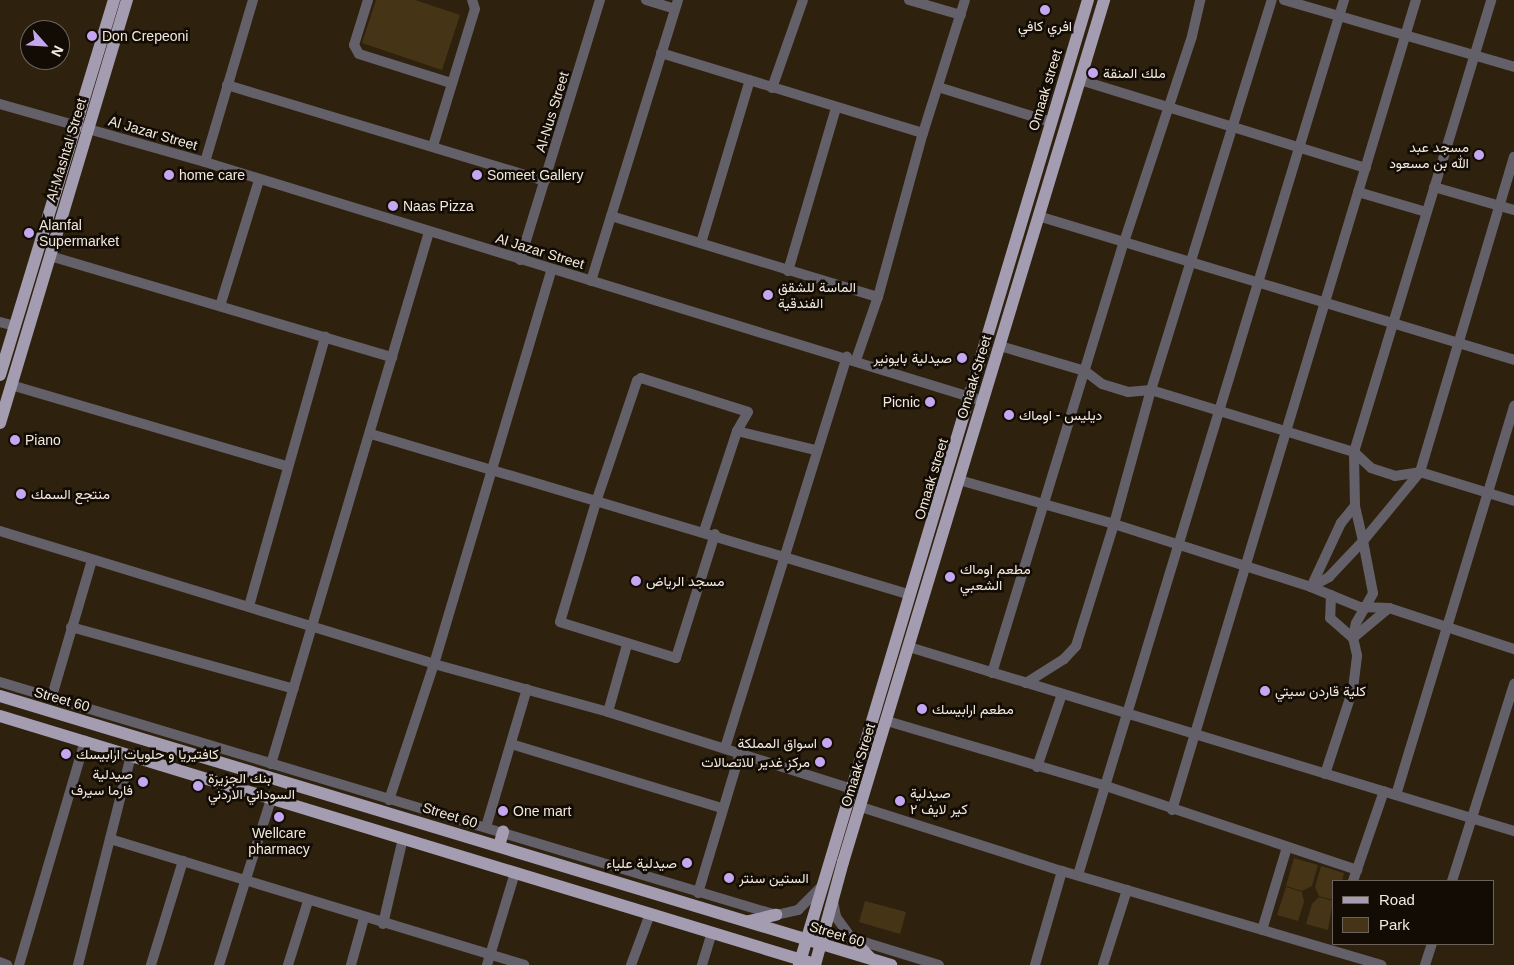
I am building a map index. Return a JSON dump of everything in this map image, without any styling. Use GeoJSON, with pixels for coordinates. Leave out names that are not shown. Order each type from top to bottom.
{"type":"FeatureCollection","features":[{"type":"Feature","properties":{"kind":"main road","name":"Al-Mashtal Street"},"geometry":{"type":"LineString","coordinates":[[0,423],[50,256],[114,0]]}},
{"type":"Feature","properties":{"kind":"main road","name":"Al-Mashtal Street"},"geometry":{"type":"LineString","coordinates":[[0,375],[82,126],[127,0]]}},
{"type":"Feature","properties":{"kind":"main road","name":"Omaak street"},"geometry":{"type":"LineString","coordinates":[[800,962],[820,887],[911,595],[1088,0]]}},
{"type":"Feature","properties":{"kind":"main road","name":"Omaak Street"},"geometry":{"type":"LineString","coordinates":[[817,964],[833,899],[860,807],[1104,0]]}},
{"type":"Feature","properties":{"kind":"main road","name":"Street 60"},"geometry":{"type":"LineString","coordinates":[[0,696],[891,965]]}},
{"type":"Feature","properties":{"kind":"main road"},"geometry":{"type":"LineString","coordinates":[[0,716],[371,828],[800,962],[817,964]]}},
{"type":"Feature","properties":{"kind":"main road"},"geometry":{"type":"LineString","coordinates":[[139,738],[142,724]]}},
{"type":"Feature","properties":{"kind":"main road"},"geometry":{"type":"LineString","coordinates":[[349,822],[355,803]]}},
{"type":"Feature","properties":{"kind":"main road"},"geometry":{"type":"LineString","coordinates":[[371,828],[376,809]]}},
{"type":"Feature","properties":{"kind":"main road"},"geometry":{"type":"LineString","coordinates":[[499,846],[503,832]]}},
{"type":"Feature","properties":{"kind":"main road"},"geometry":{"type":"LineString","coordinates":[[745,921],[776,915]]}},
{"type":"Feature","properties":{"kind":"main road"},"geometry":{"type":"LineString","coordinates":[[851,938],[872,960]]}},
{"type":"Feature","properties":{"kind":"street"},"geometry":{"type":"LineString","coordinates":[[205,162],[252,0]]}},
{"type":"Feature","properties":{"kind":"street"},"geometry":{"type":"LineString","coordinates":[[368,0],[354,45],[359,54],[451,83]]}},
{"type":"Feature","properties":{"kind":"street"},"geometry":{"type":"LineString","coordinates":[[433,146],[475,9],[472,0]]}},
{"type":"Feature","properties":{"kind":"street","name":"Al-Nus Street"},"geometry":{"type":"LineString","coordinates":[[520,260],[600,0]]}},
{"type":"Feature","properties":{"kind":"street"},"geometry":{"type":"LineString","coordinates":[[591,281],[677,4],[646,0]]}},
{"type":"Feature","properties":{"kind":"street"},"geometry":{"type":"LineString","coordinates":[[772,88],[803,0]]}},
{"type":"Feature","properties":{"kind":"street"},"geometry":{"type":"LineString","coordinates":[[908,0],[961,15]]}},
{"type":"Feature","properties":{"kind":"street"},"geometry":{"type":"LineString","coordinates":[[725,748],[815,450],[878,297],[923,133],[966,0]]}},
{"type":"Feature","properties":{"kind":"street"},"geometry":{"type":"LineString","coordinates":[[992,673],[1046,505],[1124,242],[1192,36],[1200,0]]}},
{"type":"Feature","properties":{"kind":"street"},"geometry":{"type":"LineString","coordinates":[[1026,683],[1064,660],[1076,646],[1114,524],[1151,390],[1190,261],[1272,0]]}},
{"type":"Feature","properties":{"kind":"street"},"geometry":{"type":"LineString","coordinates":[[1284,0],[1405,37],[1514,67]]}},
{"type":"Feature","properties":{"kind":"street"},"geometry":{"type":"LineString","coordinates":[[1078,876],[1129,716],[1344,0]]}},
{"type":"Feature","properties":{"kind":"street"},"geometry":{"type":"LineString","coordinates":[[1172,810],[1416,0]]}},
{"type":"Feature","properties":{"kind":"street"},"geometry":{"type":"LineString","coordinates":[[1325,774],[1354,689],[1357,655],[1353,638],[1363,607],[1373,593],[1355,506],[1354,452],[1491,0]]}},
{"type":"Feature","properties":{"kind":"street"},"geometry":{"type":"LineString","coordinates":[[661,53],[923,133]]}},
{"type":"Feature","properties":{"kind":"street"},"geometry":{"type":"LineString","coordinates":[[701,242],[750,80]]}},
{"type":"Feature","properties":{"kind":"street"},"geometry":{"type":"LineString","coordinates":[[1080,80],[1366,168]]}},
{"type":"Feature","properties":{"kind":"street"},"geometry":{"type":"LineString","coordinates":[[227,84],[545,181]]}},
{"type":"Feature","properties":{"kind":"street"},"geometry":{"type":"LineString","coordinates":[[938,87],[1051,122]]}},
{"type":"Feature","properties":{"kind":"street","name":"Al Jazar Street"},"geometry":{"type":"LineString","coordinates":[[1,107],[82,126],[205,162],[983,401]]}},
{"type":"Feature","properties":{"kind":"street"},"geometry":{"type":"LineString","coordinates":[[788,271],[836,108]]}},
{"type":"Feature","properties":{"kind":"street"},"geometry":{"type":"LineString","coordinates":[[1311,587],[1329,577],[1363,542],[1420,472],[1514,157]]}},
{"type":"Feature","properties":{"kind":"street"},"geometry":{"type":"LineString","coordinates":[[220,306],[259,180]]}},
{"type":"Feature","properties":{"kind":"street"},"geometry":{"type":"LineString","coordinates":[[1434,187],[1514,210]]}},
{"type":"Feature","properties":{"kind":"street"},"geometry":{"type":"LineString","coordinates":[[1358,192],[1426,212]]}},
{"type":"Feature","properties":{"kind":"street"},"geometry":{"type":"LineString","coordinates":[[611,216],[878,297]]}},
{"type":"Feature","properties":{"kind":"street"},"geometry":{"type":"LineString","coordinates":[[1038,216],[1514,360]]}},
{"type":"Feature","properties":{"kind":"street"},"geometry":{"type":"LineString","coordinates":[[271,764],[315,625],[429,232]]}},
{"type":"Feature","properties":{"kind":"street"},"geometry":{"type":"LineString","coordinates":[[50,256],[392,356]]}},
{"type":"Feature","properties":{"kind":"street"},"geometry":{"type":"LineString","coordinates":[[389,800],[434,664],[552,269]]}},
{"type":"Feature","properties":{"kind":"street"},"geometry":{"type":"LineString","coordinates":[[0,322],[15,326]]}},
{"type":"Feature","properties":{"kind":"street"},"geometry":{"type":"LineString","coordinates":[[248,606],[286,466],[325,337]]}},
{"type":"Feature","properties":{"kind":"street"},"geometry":{"type":"LineString","coordinates":[[1000,346],[1085,371],[1102,384],[1128,392],[1151,390],[1354,452],[1371,468],[1395,476],[1420,472],[1514,501]]}},
{"type":"Feature","properties":{"kind":"street"},"geometry":{"type":"LineString","coordinates":[[704,531],[737,431],[748,412],[641,378],[637,381],[597,499],[560,622],[676,658],[715,534]]}},
{"type":"Feature","properties":{"kind":"street"},"geometry":{"type":"LineString","coordinates":[[11,385],[286,466]]}},
{"type":"Feature","properties":{"kind":"street"},"geometry":{"type":"LineString","coordinates":[[1396,795],[1514,406]]}},
{"type":"Feature","properties":{"kind":"street"},"geometry":{"type":"LineString","coordinates":[[737,431],[815,450]]}},
{"type":"Feature","properties":{"kind":"street"},"geometry":{"type":"LineString","coordinates":[[371,434],[715,534],[911,595]]}},
{"type":"Feature","properties":{"kind":"street"},"geometry":{"type":"LineString","coordinates":[[959,480],[1114,524],[1311,587],[1363,607],[1389,608],[1514,649]]}},
{"type":"Feature","properties":{"kind":"street"},"geometry":{"type":"LineString","coordinates":[[1311,587],[1341,523],[1355,506]]}},
{"type":"Feature","properties":{"kind":"street"},"geometry":{"type":"LineString","coordinates":[[0,531],[315,625],[434,664],[608,712],[852,789]]}},
{"type":"Feature","properties":{"kind":"street"},"geometry":{"type":"LineString","coordinates":[[52,696],[92,560]]}},
{"type":"Feature","properties":{"kind":"street"},"geometry":{"type":"LineString","coordinates":[[1331,595],[1330,618],[1353,638]]}},
{"type":"Feature","properties":{"kind":"street"},"geometry":{"type":"LineString","coordinates":[[1353,638],[1389,608]]}},
{"type":"Feature","properties":{"kind":"street"},"geometry":{"type":"LineString","coordinates":[[71,627],[294,689]]}},
{"type":"Feature","properties":{"kind":"street"},"geometry":{"type":"LineString","coordinates":[[608,712],[627,644]]}},
{"type":"Feature","properties":{"kind":"street"},"geometry":{"type":"LineString","coordinates":[[909,647],[1129,716],[1196,734],[1514,830]]}},
{"type":"Feature","properties":{"kind":"street"},"geometry":{"type":"LineString","coordinates":[[0,682],[52,696],[389,800],[503,832],[698,893],[776,915],[798,910],[820,887]]}},
{"type":"Feature","properties":{"kind":"street"},"geometry":{"type":"LineString","coordinates":[[1452,880],[1514,684]]}},
{"type":"Feature","properties":{"kind":"street"},"geometry":{"type":"LineString","coordinates":[[486,828],[527,689]]}},
{"type":"Feature","properties":{"kind":"street"},"geometry":{"type":"LineString","coordinates":[[1037,767],[1062,694]]}},
{"type":"Feature","properties":{"kind":"street"},"geometry":{"type":"LineString","coordinates":[[887,721],[1106,786],[1172,810],[1357,870]]}},
{"type":"Feature","properties":{"kind":"street"},"geometry":{"type":"LineString","coordinates":[[20,965],[85,741]]}},
{"type":"Feature","properties":{"kind":"street"},"geometry":{"type":"LineString","coordinates":[[511,744],[722,808]]}},
{"type":"Feature","properties":{"kind":"street"},"geometry":{"type":"LineString","coordinates":[[698,893],[740,753]]}},
{"type":"Feature","properties":{"kind":"street"},"geometry":{"type":"LineString","coordinates":[[78,965],[131,755]]}},
{"type":"Feature","properties":{"kind":"street"},"geometry":{"type":"LineString","coordinates":[[1353,880],[1384,791]]}},
{"type":"Feature","properties":{"kind":"street"},"geometry":{"type":"LineString","coordinates":[[219,965],[244,880],[271,799]]}},
{"type":"Feature","properties":{"kind":"street"},"geometry":{"type":"LineString","coordinates":[[860,807],[1078,876],[1262,930],[1333,947],[1362,962],[1381,965]]}},
{"type":"Feature","properties":{"kind":"street"},"geometry":{"type":"LineString","coordinates":[[383,924],[402,838]]}},
{"type":"Feature","properties":{"kind":"street"},"geometry":{"type":"LineString","coordinates":[[110,839],[383,924],[488,960],[524,965]]}},
{"type":"Feature","properties":{"kind":"street"},"geometry":{"type":"LineString","coordinates":[[1262,930],[1287,847]]}},
{"type":"Feature","properties":{"kind":"street"},"geometry":{"type":"LineString","coordinates":[[151,965],[183,861]]}},
{"type":"Feature","properties":{"kind":"street"},"geometry":{"type":"LineString","coordinates":[[1035,965],[1062,871]]}},
{"type":"Feature","properties":{"kind":"street"},"geometry":{"type":"LineString","coordinates":[[488,960],[515,873]]}},
{"type":"Feature","properties":{"kind":"street"},"geometry":{"type":"LineString","coordinates":[[1103,965],[1127,890]]}},
{"type":"Feature","properties":{"kind":"street"},"geometry":{"type":"LineString","coordinates":[[833,899],[836,916],[851,938],[939,965]]}},
{"type":"Feature","properties":{"kind":"street"},"geometry":{"type":"LineString","coordinates":[[288,965],[308,901]]}},
{"type":"Feature","properties":{"kind":"street"},"geometry":{"type":"LineString","coordinates":[[631,965],[650,914]]}},
{"type":"Feature","properties":{"kind":"street"},"geometry":{"type":"LineString","coordinates":[[351,965],[364,918]]}},
{"type":"Feature","properties":{"kind":"street"},"geometry":{"type":"LineString","coordinates":[[702,965],[712,933]]}},
{"type":"Feature","properties":{"kind":"street"},"geometry":{"type":"LineString","coordinates":[[1426,965],[1432,945]]}},
{"type":"Feature","properties":{"kind":"street"},"geometry":{"type":"LineString","coordinates":[[0,962],[7,965]]}},
{"type":"Feature","properties":{"kind":"green space"},"geometry":{"type":"Polygon","coordinates":[[[376,0],[415,0],[460,15],[442,70],[362,43],[376,0]]]}},
{"type":"Feature","properties":{"kind":"green space"},"geometry":{"type":"Polygon","coordinates":[[[1294,858],[1318,865],[1312,886],[1302,891],[1286,886],[1294,858]]]}},
{"type":"Feature","properties":{"kind":"green space"},"geometry":{"type":"Polygon","coordinates":[[[1321,866],[1344,873],[1342,880],[1332,880],[1332,900],[1319,896],[1315,887],[1321,866]]]}},
{"type":"Feature","properties":{"kind":"green space"},"geometry":{"type":"Polygon","coordinates":[[[1286,887],[1302,892],[1304,902],[1298,921],[1277,915],[1286,887]]]}},
{"type":"Feature","properties":{"kind":"green space"},"geometry":{"type":"Polygon","coordinates":[[[1319,897],[1332,901],[1328,930],[1306,924],[1312,904],[1319,897]]]}},
{"type":"Feature","properties":{"kind":"green space"},"geometry":{"type":"Polygon","coordinates":[[[865,901],[906,912],[900,934],[859,922],[865,901]]]}},
{"type":"Feature","properties":{"kind":"place","name":"افري كافي"},"geometry":{"type":"Point","coordinates":[1045,10]}},
{"type":"Feature","properties":{"kind":"place","name":"Don Crepeoni"},"geometry":{"type":"Point","coordinates":[92,36]}},
{"type":"Feature","properties":{"kind":"place","name":"ملك المنقة"},"geometry":{"type":"Point","coordinates":[1093,73]}},
{"type":"Feature","properties":{"kind":"place","name":"مسجد عبد الله بن مسعود"},"geometry":{"type":"Point","coordinates":[1479,155]}},
{"type":"Feature","properties":{"kind":"place","name":"home care"},"geometry":{"type":"Point","coordinates":[169,175]}},
{"type":"Feature","properties":{"kind":"place","name":"Someet Gallery"},"geometry":{"type":"Point","coordinates":[477,175]}},
{"type":"Feature","properties":{"kind":"place","name":"Naas Pizza"},"geometry":{"type":"Point","coordinates":[393,206]}},
{"type":"Feature","properties":{"kind":"place","name":"Alanfal Supermarket"},"geometry":{"type":"Point","coordinates":[29,233]}},
{"type":"Feature","properties":{"kind":"place","name":"الماسة للشقق الفندقية"},"geometry":{"type":"Point","coordinates":[768,295]}},
{"type":"Feature","properties":{"kind":"place","name":"صيدلية بايونير"},"geometry":{"type":"Point","coordinates":[962,358]}},
{"type":"Feature","properties":{"kind":"place","name":"Picnic"},"geometry":{"type":"Point","coordinates":[930,402]}},
{"type":"Feature","properties":{"kind":"place","name":"ديليس - اوماك"},"geometry":{"type":"Point","coordinates":[1009,415]}},
{"type":"Feature","properties":{"kind":"place","name":"Piano"},"geometry":{"type":"Point","coordinates":[15,440]}},
{"type":"Feature","properties":{"kind":"place","name":"منتجع السمك"},"geometry":{"type":"Point","coordinates":[21,494]}},
{"type":"Feature","properties":{"kind":"place","name":"مطعم اوماك الشعبي"},"geometry":{"type":"Point","coordinates":[950,577]}},
{"type":"Feature","properties":{"kind":"place","name":"مسجد الرياض"},"geometry":{"type":"Point","coordinates":[636,581]}},
{"type":"Feature","properties":{"kind":"place","name":"كلية قاردن سيتي"},"geometry":{"type":"Point","coordinates":[1265,691]}},
{"type":"Feature","properties":{"kind":"place","name":"مطعم ارابيسك"},"geometry":{"type":"Point","coordinates":[922,709]}},
{"type":"Feature","properties":{"kind":"place","name":"اسواق المملكة"},"geometry":{"type":"Point","coordinates":[827,743]}},
{"type":"Feature","properties":{"kind":"place","name":"كافتيريا و حلويات ارابيسك"},"geometry":{"type":"Point","coordinates":[66,754]}},
{"type":"Feature","properties":{"kind":"place","name":"مركز غدير للاتصالات"},"geometry":{"type":"Point","coordinates":[820,762]}},
{"type":"Feature","properties":{"kind":"place","name":"صيدلية فارما سيرف"},"geometry":{"type":"Point","coordinates":[143,782]}},
{"type":"Feature","properties":{"kind":"place","name":"بنك الجزيرة السوداني الاردني"},"geometry":{"type":"Point","coordinates":[198,786]}},
{"type":"Feature","properties":{"kind":"place","name":"صيدلية كير لايف ٢"},"geometry":{"type":"Point","coordinates":[900,801]}},
{"type":"Feature","properties":{"kind":"place","name":"One mart"},"geometry":{"type":"Point","coordinates":[503,811]}},
{"type":"Feature","properties":{"kind":"place","name":"Wellcare pharmacy"},"geometry":{"type":"Point","coordinates":[279,817]}},
{"type":"Feature","properties":{"kind":"place","name":"صيدلية علياء"},"geometry":{"type":"Point","coordinates":[687,863]}},
{"type":"Feature","properties":{"kind":"place","name":"الستين سنتر"},"geometry":{"type":"Point","coordinates":[729,878]}}]}
